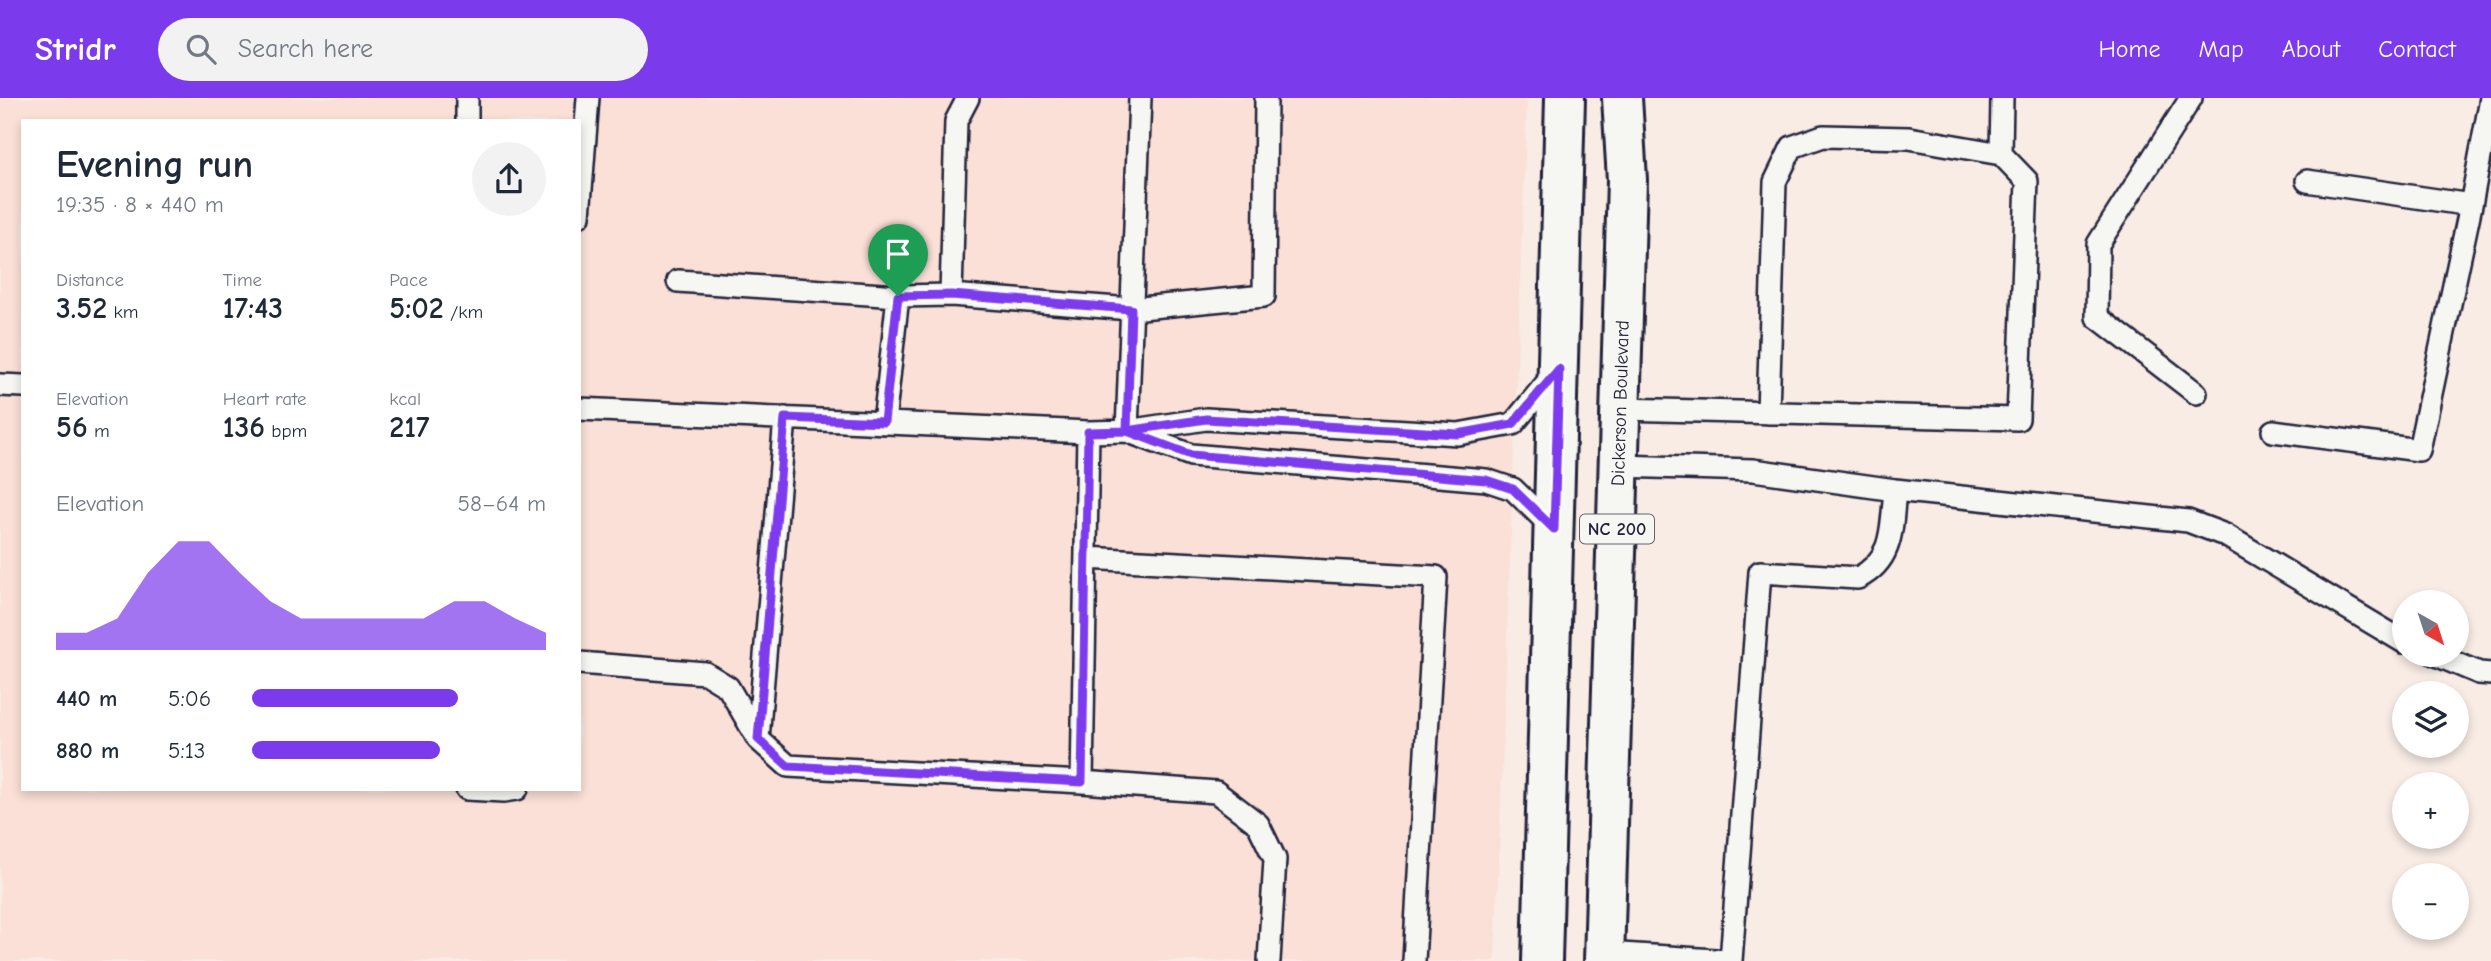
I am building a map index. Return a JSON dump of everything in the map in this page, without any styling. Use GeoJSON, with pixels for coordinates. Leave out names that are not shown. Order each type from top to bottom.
{"type":"FeatureCollection","features":[{"type":"Feature","properties":{"kind":"main road","name":"NC 200"},"geometry":{"type":"LineString","coordinates":[[1542,961],[1565,98]]}},
{"type":"Feature","properties":{"kind":"main road","name":"Dickerson Boulevard"},"geometry":{"type":"LineString","coordinates":[[1604,957],[1627,180],[1622,98]]}},
{"type":"Feature","properties":{"kind":"lane"},"geometry":{"type":"LineString","coordinates":[[467,98],[467,119]]}},
{"type":"Feature","properties":{"kind":"lane"},"geometry":{"type":"LineString","coordinates":[[581,190],[588,98]]}},
{"type":"Feature","properties":{"kind":"lane"},"geometry":{"type":"LineString","coordinates":[[951,295],[956,121],[968,98]]}},
{"type":"Feature","properties":{"kind":"lane"},"geometry":{"type":"LineString","coordinates":[[1127,431],[1140,98]]}},
{"type":"Feature","properties":{"kind":"lane"},"geometry":{"type":"LineString","coordinates":[[678,281],[898,296],[951,295],[1131,309],[1264,296],[1266,98]]}},
{"type":"Feature","properties":{"kind":"lane"},"geometry":{"type":"LineString","coordinates":[[2001,154],[2002,98]]}},
{"type":"Feature","properties":{"kind":"lane"},"geometry":{"type":"LineString","coordinates":[[2191,98],[2098,244],[2097,317],[2196,393]]}},
{"type":"Feature","properties":{"kind":"lane"},"geometry":{"type":"LineString","coordinates":[[2273,431],[2419,450],[2491,98]]}},
{"type":"Feature","properties":{"kind":"lane"},"geometry":{"type":"LineString","coordinates":[[1620,409],[1768,413],[2018,419],[2027,181],[2001,154],[1909,138],[1824,136],[1792,147],[1775,181],[1768,413]]}},
{"type":"Feature","properties":{"kind":"lane"},"geometry":{"type":"LineString","coordinates":[[2307,181],[2471,205]]}},
{"type":"Feature","properties":{"kind":"lane"},"geometry":{"type":"LineString","coordinates":[[884,422],[898,296]]}},
{"type":"Feature","properties":{"kind":"lane"},"geometry":{"type":"LineString","coordinates":[[581,409],[1088,432],[1127,431],[1206,419],[1458,434],[1513,424],[1559,369]]}},
{"type":"Feature","properties":{"kind":"lane"},"geometry":{"type":"LineString","coordinates":[[0,385],[21,386]]}},
{"type":"Feature","properties":{"kind":"lane"},"geometry":{"type":"LineString","coordinates":[[758,739],[785,418]]}},
{"type":"Feature","properties":{"kind":"lane"},"geometry":{"type":"LineString","coordinates":[[1127,431],[1191,455],[1486,480],[1513,489],[1554,529]]}},
{"type":"Feature","properties":{"kind":"lane"},"geometry":{"type":"LineString","coordinates":[[1082,782],[1088,432]]}},
{"type":"Feature","properties":{"kind":"lane"},"geometry":{"type":"LineString","coordinates":[[1619,466],[1753,470],[1895,490],[2188,521],[2225,535],[2392,635]]}},
{"type":"Feature","properties":{"kind":"lane"},"geometry":{"type":"LineString","coordinates":[[1604,957],[1731,961],[1760,572],[1858,578],[1870,572],[1880,563],[1886,550],[1895,490]]}},
{"type":"Feature","properties":{"kind":"lane"},"geometry":{"type":"LineString","coordinates":[[1086,558],[1436,577],[1413,961]]}},
{"type":"Feature","properties":{"kind":"lane"},"geometry":{"type":"LineString","coordinates":[[581,663],[705,673],[729,687],[758,739],[788,766],[1216,792],[1258,824],[1275,859],[1269,961]]}},
{"type":"Feature","properties":{"kind":"lane"},"geometry":{"type":"LineString","coordinates":[[2465,667],[2479,673],[2491,674]]}},
{"type":"Feature","properties":{"kind":"shaded area"},"geometry":{"type":"Polygon","coordinates":[[[0,98],[1527,98],[1495,961],[0,961],[0,98]]]}},
{"type":"Feature","properties":{"kind":"route"},"geometry":{"type":"LineString","coordinates":[[898,296],[884,422],[785,418],[758,739],[788,766],[1082,782],[1088,432],[1127,431],[1191,455],[1486,480],[1513,489],[1554,529],[1559,369],[1513,424],[1458,434],[1206,419],[1127,431],[1131,309],[951,295],[898,296]]}}]}
